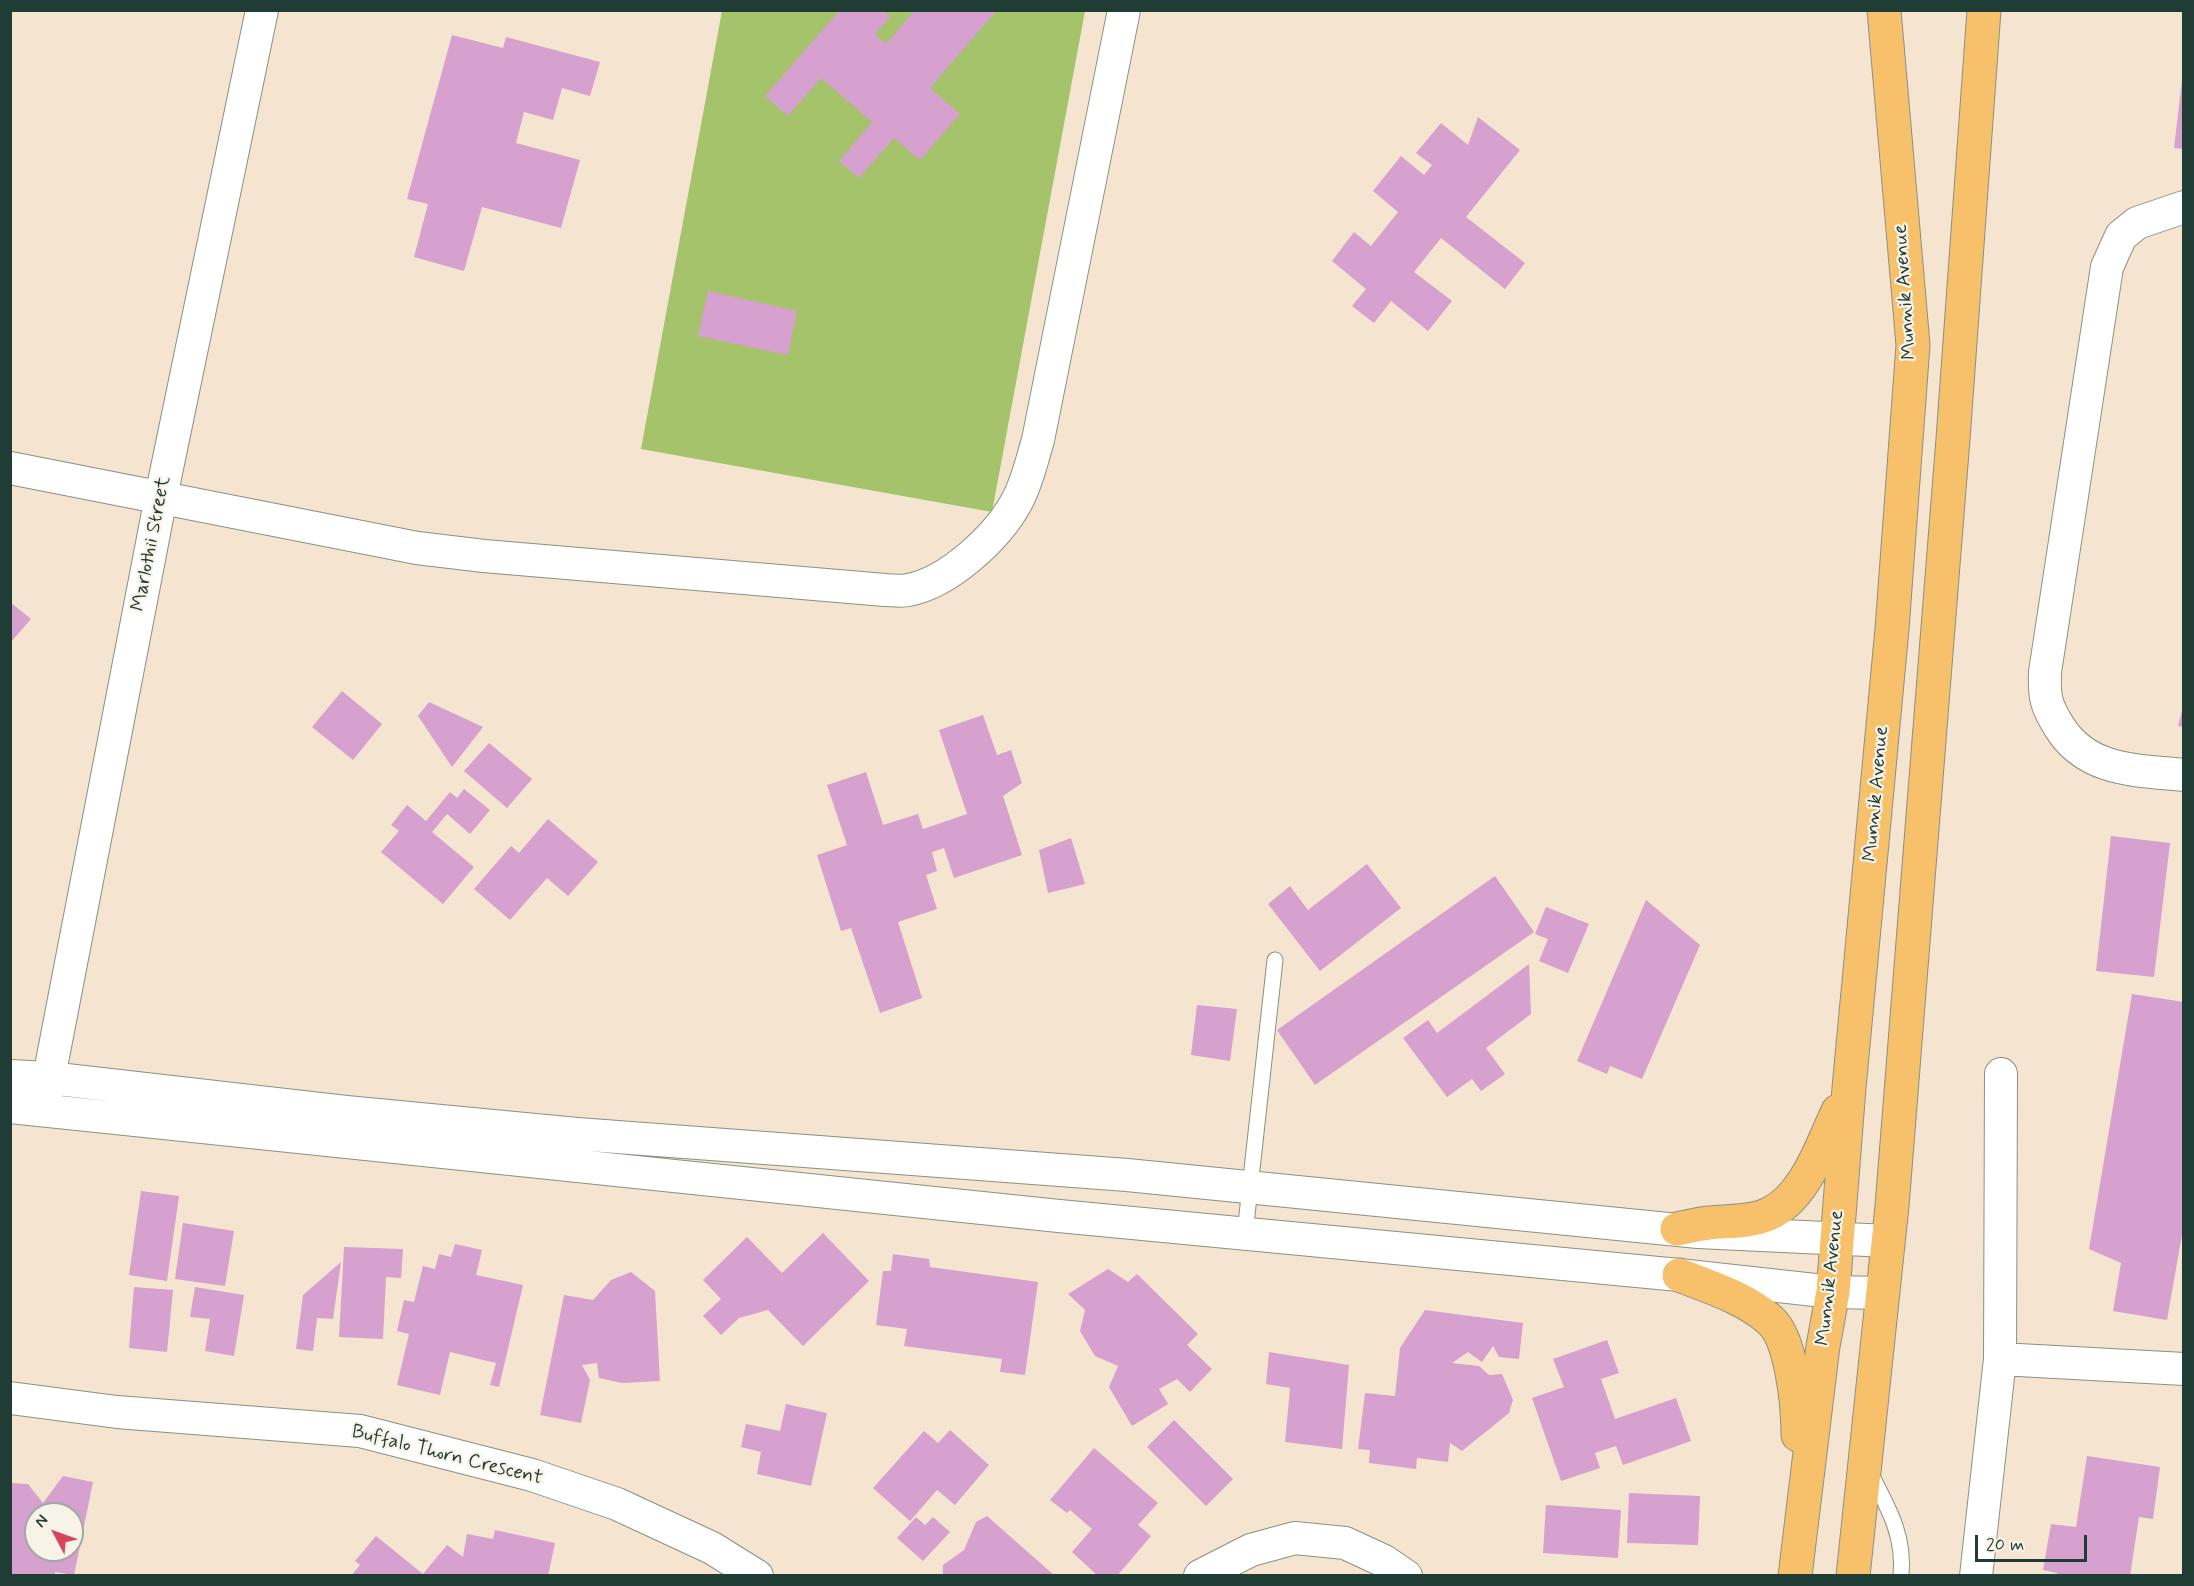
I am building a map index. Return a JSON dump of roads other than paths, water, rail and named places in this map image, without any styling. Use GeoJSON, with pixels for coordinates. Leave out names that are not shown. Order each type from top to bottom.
{"type":"FeatureCollection","features":[{"type":"Feature","properties":{"kind":"main road","name":"Munnik Avenue"},"geometry":{"type":"LineString","coordinates":[[1795,1575],[1823,1346],[1833,1292],[1849,1088],[1892,629],[1913,345],[1884,10]]}},
{"type":"Feature","properties":{"kind":"main road"},"geometry":{"type":"LineString","coordinates":[[1853,1575],[1888,1241],[1949,486],[1984,10]]}},
{"type":"Feature","properties":{"kind":"main road"},"geometry":{"type":"LineString","coordinates":[[1677,1229],[1748,1219],[1770,1213],[1784,1203],[1803,1183],[1816,1162],[1826,1134],[1849,1088]]}},
{"type":"Feature","properties":{"kind":"main road"},"geometry":{"type":"LineString","coordinates":[[1679,1275],[1748,1304],[1772,1321],[1783,1340],[1798,1411],[1799,1539]]}},
{"type":"Feature","properties":{"kind":"street","name":"Marlothii Street"},"geometry":{"type":"LineString","coordinates":[[42,1110],[161,497],[262,10]]}},
{"type":"Feature","properties":{"kind":"street"},"geometry":{"type":"LineString","coordinates":[[10,468],[417,548],[484,556],[885,590],[908,590],[934,581],[965,560],[994,534],[1017,501],[1026,479],[1038,440],[1124,10]]}},
{"type":"Feature","properties":{"kind":"street"},"geometry":{"type":"LineString","coordinates":[[2184,207],[2137,223],[2121,236],[2107,267],[2045,672],[2044,696],[2069,742],[2080,752],[2103,765],[2184,776]]}},
{"type":"Feature","properties":{"kind":"street"},"geometry":{"type":"LineString","coordinates":[[1976,1575],[2000,1359],[2001,1074]]}},
{"type":"Feature","properties":{"kind":"street"},"geometry":{"type":"LineString","coordinates":[[10,1076],[49,1078],[346,1112],[577,1134],[1062,1170],[1677,1229],[1698,1233],[1888,1241]]}},
{"type":"Feature","properties":{"kind":"street"},"geometry":{"type":"LineString","coordinates":[[10,1107],[1059,1216],[1679,1275],[1833,1292],[1883,1293]]}},
{"type":"Feature","properties":{"kind":"street"},"geometry":{"type":"LineString","coordinates":[[1059,1216],[1062,1170]]}},
{"type":"Feature","properties":{"kind":"street"},"geometry":{"type":"LineString","coordinates":[[2000,1359],[2184,1369]]}},
{"type":"Feature","properties":{"kind":"street","name":"Buffalo Thorn Crescent"},"geometry":{"type":"LineString","coordinates":[[10,1398],[117,1412],[360,1431],[532,1475],[617,1504],[712,1548],[757,1575]]}},
{"type":"Feature","properties":{"kind":"street"},"geometry":{"type":"LineString","coordinates":[[1200,1575],[1251,1550],[1295,1539],[1345,1543],[1384,1561],[1406,1575]]}},
{"type":"Feature","properties":{"kind":"lane"},"geometry":{"type":"LineString","coordinates":[[1245,1233],[1275,960]]}},
{"type":"Feature","properties":{"kind":"lane"},"geometry":{"type":"LineString","coordinates":[[1865,1463],[1892,1516],[1900,1541],[1901,1575]]}}]}
